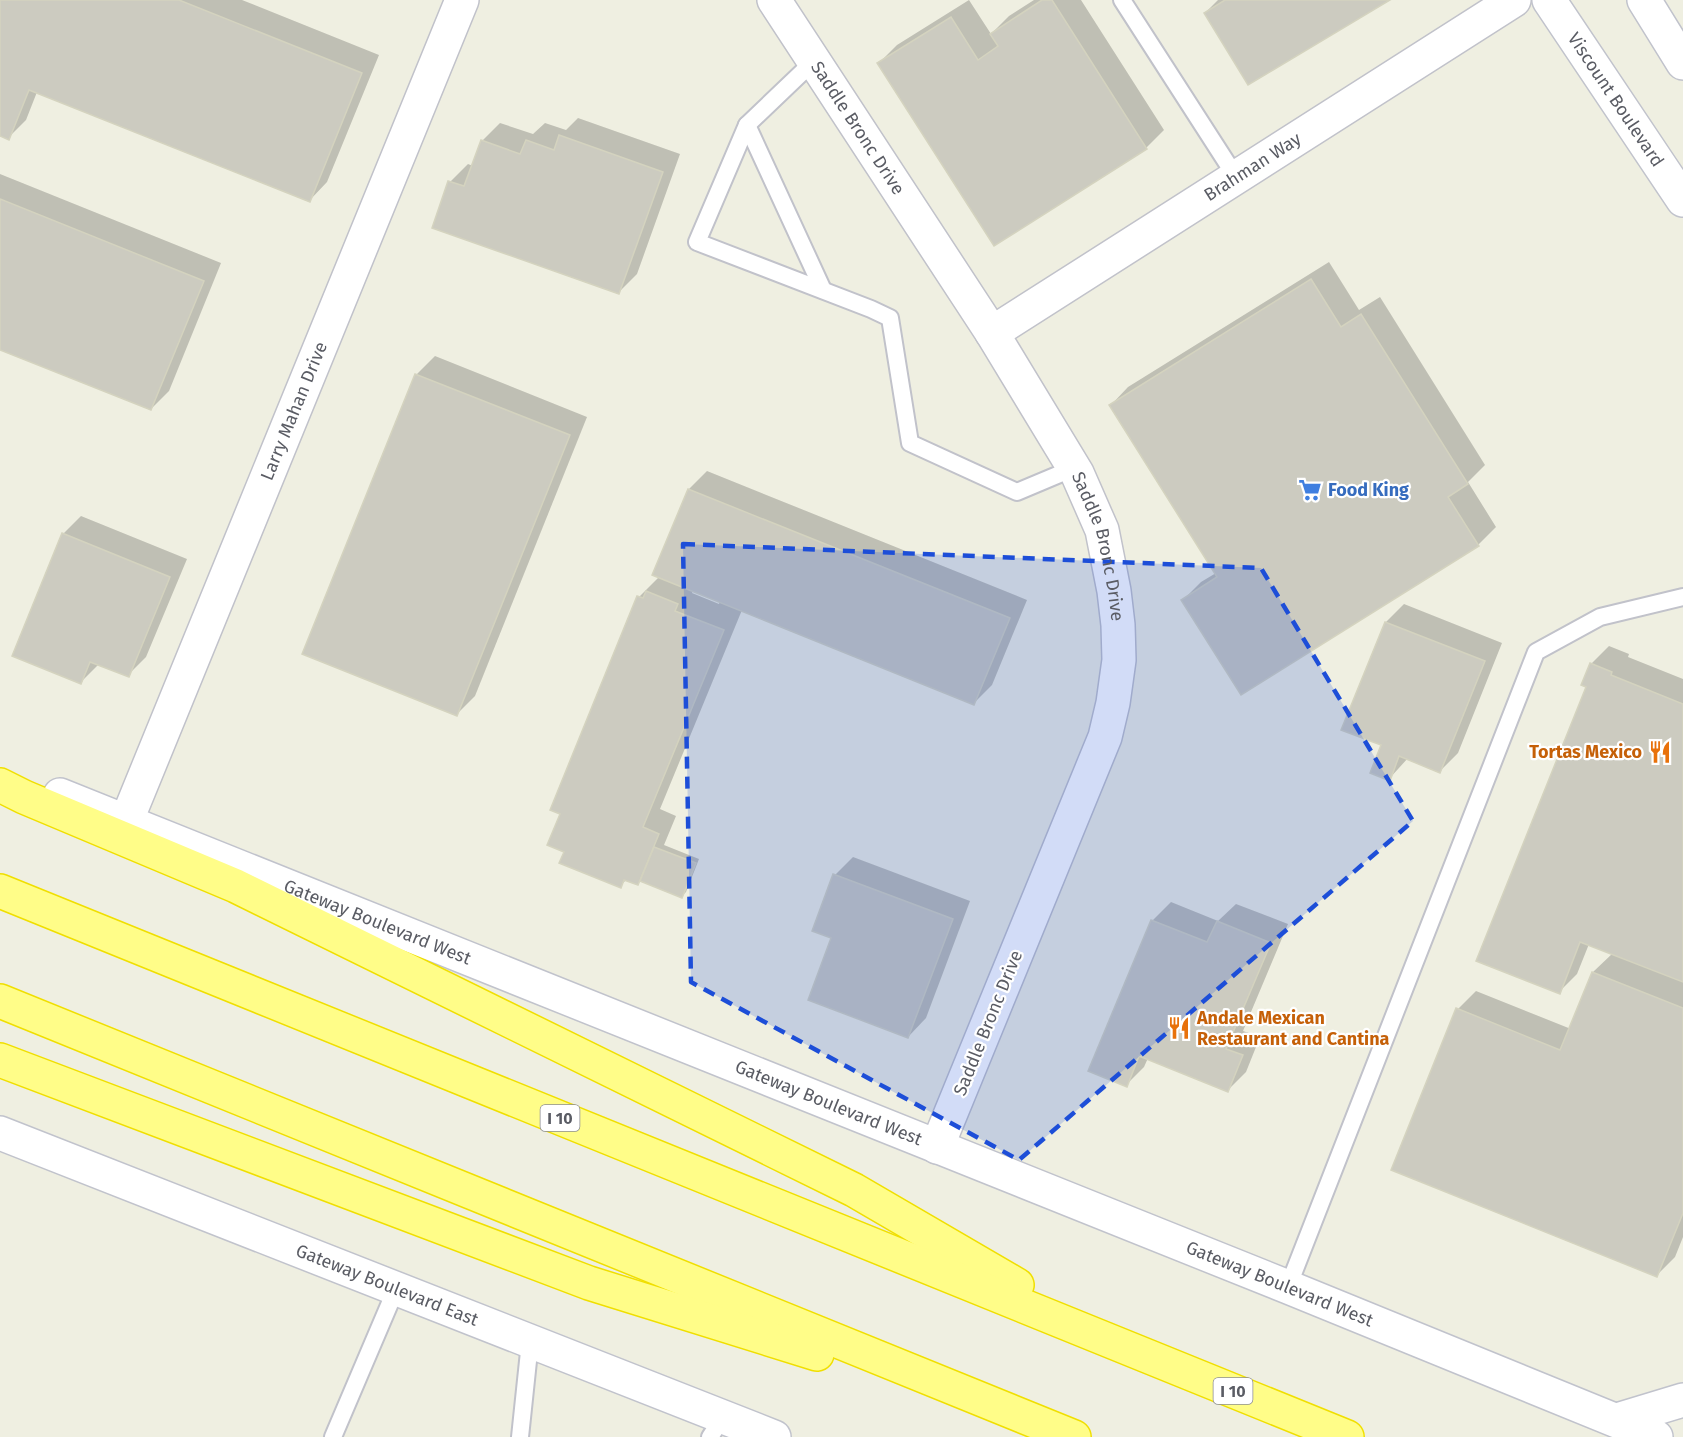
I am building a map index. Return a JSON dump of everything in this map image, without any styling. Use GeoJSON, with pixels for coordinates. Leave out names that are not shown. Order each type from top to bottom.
{"type":"FeatureCollection","features":[{"type":"Feature","properties":{"kind":"highway"},"geometry":{"type":"LineString","coordinates":[[0,785],[24,798],[236,886],[854,1190],[1120,1345]]}},
{"type":"Feature","properties":{"kind":"highway","name":"I 10"},"geometry":{"type":"LineString","coordinates":[[0,891],[1347,1437]]}},
{"type":"Feature","properties":{"kind":"highway"},"geometry":{"type":"LineString","coordinates":[[0,1001],[1074,1437]]}},
{"type":"Feature","properties":{"kind":"highway"},"geometry":{"type":"LineString","coordinates":[[0,1060],[589,1283],[1039,1424]]}},
{"type":"Feature","properties":{"kind":"main road","name":"Larry Mahan Drive"},"geometry":{"type":"LineString","coordinates":[[126,822],[462,0]]}},
{"type":"Feature","properties":{"kind":"main road","name":"Saddle Bronc Drive"},"geometry":{"type":"LineString","coordinates":[[774,0],[992,333],[1074,468],[1102,530],[1114,591],[1119,660],[1105,737],[937,1147]]}},
{"type":"Feature","properties":{"kind":"main road","name":"Brahman Way"},"geometry":{"type":"LineString","coordinates":[[992,333],[1514,0]]}},
{"type":"Feature","properties":{"kind":"main road","name":"Viscount Boulevard"},"geometry":{"type":"LineString","coordinates":[[1550,0],[1683,200]]}},
{"type":"Feature","properties":{"kind":"main road"},"geometry":{"type":"LineString","coordinates":[[1644,0],[1683,63]]}},
{"type":"Feature","properties":{"kind":"main road","name":"Gateway Boulevard West"},"geometry":{"type":"LineString","coordinates":[[0,771],[1288,1287],[1626,1428],[1656,1437]]}},
{"type":"Feature","properties":{"kind":"main road","name":"Gateway Boulevard East"},"geometry":{"type":"LineString","coordinates":[[0,1133],[530,1342],[716,1427],[774,1437]]}},
{"type":"Feature","properties":{"kind":"main road"},"geometry":{"type":"LineString","coordinates":[[1626,1428],[1683,1400]]}},
{"type":"Feature","properties":{"kind":"lane"},"geometry":{"type":"LineString","coordinates":[[1122,0],[1236,177]]}},
{"type":"Feature","properties":{"kind":"lane"},"geometry":{"type":"LineString","coordinates":[[814,61],[747,125],[697,242],[890,318],[910,443],[1017,492],[1074,468]]}},
{"type":"Feature","properties":{"kind":"lane"},"geometry":{"type":"LineString","coordinates":[[747,125],[823,290]]}},
{"type":"Feature","properties":{"kind":"lane"},"geometry":{"type":"LineString","coordinates":[[1288,1287],[1536,652],[1600,617],[1683,597]]}},
{"type":"Feature","properties":{"kind":"lane"},"geometry":{"type":"LineString","coordinates":[[333,1437],[396,1289]]}},
{"type":"Feature","properties":{"kind":"lane"},"geometry":{"type":"LineString","coordinates":[[520,1437],[530,1342]]}},
{"type":"Feature","properties":{"kind":"highlighted area"},"geometry":{"type":"Polygon","coordinates":[[[683,544],[1261,568],[1413,821],[1019,1160],[691,982],[683,544]]]}},
{"type":"Feature","properties":{"kind":"building"},"geometry":{"type":"Polygon","coordinates":[[[0,0],[179,0],[362,73],[310,202],[29,90],[9,140],[0,136],[0,0]]]}},
{"type":"Feature","properties":{"kind":"building"},"geometry":{"type":"Polygon","coordinates":[[[1042,0],[1052,0],[1147,149],[994,246],[877,63],[951,17],[978,60],[998,46],[990,34],[1042,0]]]}},
{"type":"Feature","properties":{"kind":"building"},"geometry":{"type":"Polygon","coordinates":[[[1225,0],[1390,0],[1248,85],[1204,13],[1225,0]]]}},
{"type":"Feature","properties":{"kind":"building"},"geometry":{"type":"Polygon","coordinates":[[[559,135],[663,172],[619,294],[432,228],[448,181],[464,186],[481,140],[520,154],[526,140],[554,150],[559,135]]]}},
{"type":"Feature","properties":{"kind":"building"},"geometry":{"type":"Polygon","coordinates":[[[0,199],[204,281],[151,410],[0,350],[0,199]]]}},
{"type":"Feature","properties":{"kind":"building","name":"Food King"},"geometry":{"type":"Polygon","coordinates":[[[1311,279],[1341,327],[1361,314],[1468,484],[1448,497],[1479,546],[1241,695],[1181,600],[1217,577],[1109,405],[1311,279]]]}},
{"type":"Feature","properties":{"kind":"building"},"geometry":{"type":"Polygon","coordinates":[[[415,374],[570,435],[457,716],[302,654],[415,374]]]}},
{"type":"Feature","properties":{"kind":"building"},"geometry":{"type":"Polygon","coordinates":[[[688,489],[1010,618],[974,705],[652,575],[688,489]]]}},
{"type":"Feature","properties":{"kind":"building"},"geometry":{"type":"Polygon","coordinates":[[[62,533],[170,577],[129,677],[90,662],[81,684],[12,656],[62,533]]]}},
{"type":"Feature","properties":{"kind":"building"},"geometry":{"type":"Polygon","coordinates":[[[646,591],[678,604],[675,611],[724,630],[643,827],[659,834],[638,885],[624,880],[621,888],[559,863],[564,852],[547,845],[560,814],[550,810],[637,596],[643,598],[646,591]]]}},
{"type":"Feature","properties":{"kind":"building"},"geometry":{"type":"Polygon","coordinates":[[[1385,622],[1485,661],[1440,773],[1399,756],[1390,781],[1370,773],[1381,745],[1341,730],[1385,622]]]}},
{"type":"Feature","properties":{"kind":"building"},"geometry":{"type":"Polygon","coordinates":[[[1590,663],[1612,672],[1611,675],[1683,704],[1683,982],[1580,942],[1560,994],[1476,961],[1586,687],[1581,685],[1590,663]]]}},
{"type":"Feature","properties":{"kind":"building"},"geometry":{"type":"Polygon","coordinates":[[[654,847],[696,863],[682,898],[640,881],[654,847]]]}},
{"type":"Feature","properties":{"kind":"building"},"geometry":{"type":"Polygon","coordinates":[[[833,874],[953,919],[908,1038],[808,1000],[831,938],[812,931],[833,874]]]}},
{"type":"Feature","properties":{"kind":"building"},"geometry":{"type":"Polygon","coordinates":[[[1151,920],[1207,942],[1217,921],[1271,943],[1226,1049],[1243,1055],[1228,1092],[1139,1056],[1127,1087],[1088,1071],[1151,920]]]}},
{"type":"Feature","properties":{"kind":"building"},"geometry":{"type":"Polygon","coordinates":[[[1592,972],[1683,1008],[1683,1213],[1657,1277],[1391,1170],[1456,1008],[1560,1050],[1592,972]]]}},
{"type":"Feature","properties":{"kind":"place","name":"Food King"},"geometry":{"type":"Point","coordinates":[1310,490]}},
{"type":"Feature","properties":{"kind":"place","name":"Tortas Mexico"},"geometry":{"type":"Point","coordinates":[1660,752]}},
{"type":"Feature","properties":{"kind":"place","name":"Andale Mexican Restaurant and Cantina"},"geometry":{"type":"Point","coordinates":[1179,1028]}}]}
